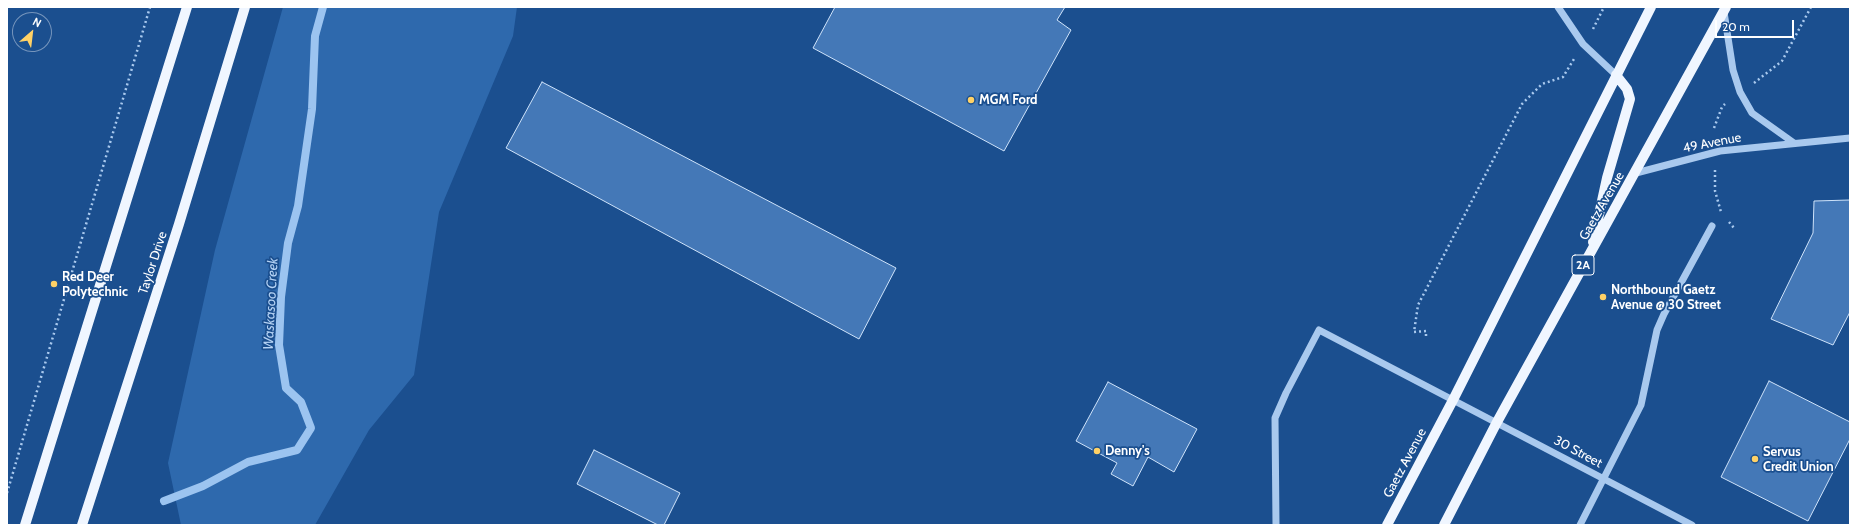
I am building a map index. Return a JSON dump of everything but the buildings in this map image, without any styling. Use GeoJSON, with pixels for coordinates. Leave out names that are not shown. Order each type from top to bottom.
{"type":"FeatureCollection","features":[{"type":"Feature","properties":{"kind":"main road"},"geometry":{"type":"LineString","coordinates":[[25,525],[187,7]]}},
{"type":"Feature","properties":{"kind":"main road","name":"Taylor Drive"},"geometry":{"type":"LineString","coordinates":[[82,525],[179,224],[245,7]]}},
{"type":"Feature","properties":{"kind":"main road","name":"Gaetz Avenue"},"geometry":{"type":"LineString","coordinates":[[1387,525],[1453,400],[1651,7]]}},
{"type":"Feature","properties":{"kind":"main road","name":"Gaetz Avenue"},"geometry":{"type":"LineString","coordinates":[[1444,525],[1497,422],[1725,10]]}},
{"type":"Feature","properties":{"kind":"main road"},"geometry":{"type":"LineString","coordinates":[[1590,252],[1607,178],[1630,99],[1627,89],[1616,75]]}},
{"type":"Feature","properties":{"kind":"street"},"geometry":{"type":"LineString","coordinates":[[1558,7],[1583,44],[1616,75]]}},
{"type":"Feature","properties":{"kind":"street"},"geometry":{"type":"LineString","coordinates":[[1725,10],[1733,70],[1740,92],[1752,113],[1794,143]]}},
{"type":"Feature","properties":{"kind":"street","name":"49 Avenue"},"geometry":{"type":"LineString","coordinates":[[1636,173],[1720,151],[1850,138]]}},
{"type":"Feature","properties":{"kind":"street"},"geometry":{"type":"LineString","coordinates":[[1580,525],[1641,405],[1657,330],[1664,314],[1712,226]]}},
{"type":"Feature","properties":{"kind":"street","name":"30 Street"},"geometry":{"type":"LineString","coordinates":[[1276,525],[1275,418],[1283,398],[1320,330],[1692,525]]}},
{"type":"Feature","properties":{"kind":"path"},"geometry":{"type":"LineString","coordinates":[[7,493],[150,7]]}},
{"type":"Feature","properties":{"kind":"path"},"geometry":{"type":"LineString","coordinates":[[1598,20],[1604,7]]}},
{"type":"Feature","properties":{"kind":"path"},"geometry":{"type":"LineString","coordinates":[[1754,84],[1782,61],[1811,7]]}},
{"type":"Feature","properties":{"kind":"path"},"geometry":{"type":"LineString","coordinates":[[1426,336],[1426,331],[1414,332],[1418,305],[1518,111],[1522,104],[1542,84],[1563,77]]}},
{"type":"Feature","properties":{"kind":"path"},"geometry":{"type":"LineString","coordinates":[[1714,128],[1722,106],[1725,104]]}},
{"type":"Feature","properties":{"kind":"path"},"geometry":{"type":"LineString","coordinates":[[1715,167],[1715,191],[1718,204],[1721,212],[1734,228]]}},
{"type":"Feature","properties":{"kind":"shaded area"},"geometry":{"type":"Polygon","coordinates":[[[283,7],[517,7],[513,36],[439,212],[414,375],[369,430],[315,525],[181,525],[168,463],[215,250],[283,7]]]}},
{"type":"Feature","properties":{"kind":"waterway","name":"Waskasoo Creek"},"geometry":{"type":"LineString","coordinates":[[164,501],[203,486],[248,462],[297,450],[311,428],[301,402],[286,388],[279,345],[281,297],[288,243],[298,206],[312,109],[315,36],[323,7]]}},
{"type":"Feature","properties":{"kind":"place","name":"MGM Ford"},"geometry":{"type":"Point","coordinates":[971,100]}},
{"type":"Feature","properties":{"kind":"place","name":"Red Deer Polytechnic"},"geometry":{"type":"Point","coordinates":[54,284]}},
{"type":"Feature","properties":{"kind":"place","name":"Northbound Gaetz Avenue @ 30 Street"},"geometry":{"type":"Point","coordinates":[1603,297]}},
{"type":"Feature","properties":{"kind":"place","name":"Denny's"},"geometry":{"type":"Point","coordinates":[1097,451]}},
{"type":"Feature","properties":{"kind":"place","name":"Servus Credit Union"},"geometry":{"type":"Point","coordinates":[1755,459]}}]}
